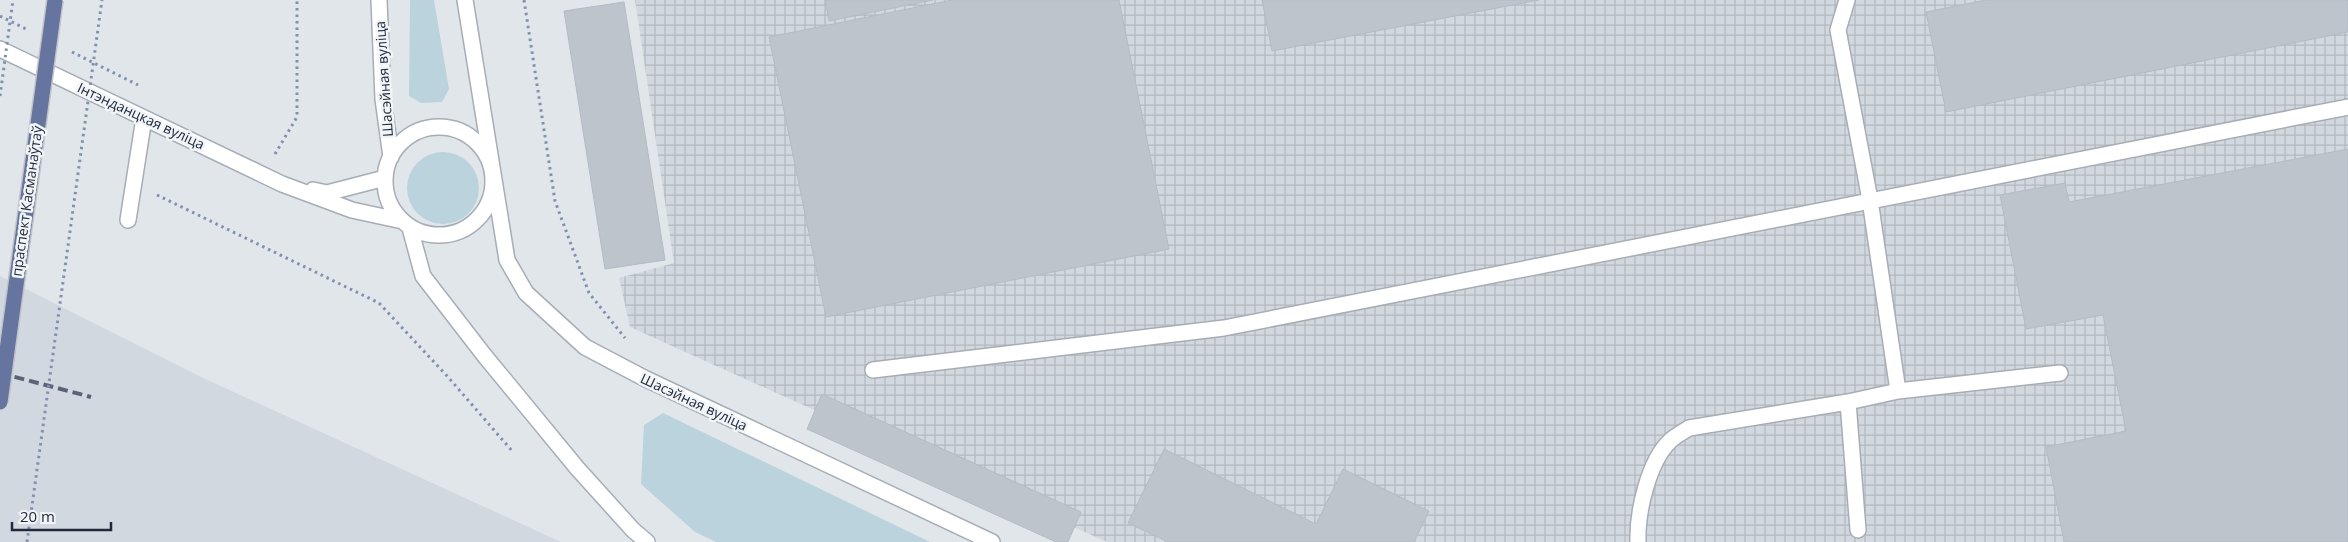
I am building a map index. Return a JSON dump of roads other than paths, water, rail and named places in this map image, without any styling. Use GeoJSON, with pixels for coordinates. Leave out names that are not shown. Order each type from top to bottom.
{"type":"FeatureCollection","features":[{"type":"Feature","properties":{"kind":"main road","name":"праспект Касманаўтаў"},"geometry":{"type":"LineString","coordinates":[[0,402],[55,0]]}},
{"type":"Feature","properties":{"kind":"street","name":"Шасэйная вуліца"},"geometry":{"type":"LineString","coordinates":[[379,0],[383,98],[391,157]]}},
{"type":"Feature","properties":{"kind":"street","name":"Шасэйная вуліца"},"geometry":{"type":"LineString","coordinates":[[465,0],[507,260],[526,293],[585,347],[644,378],[992,542]]}},
{"type":"Feature","properties":{"kind":"street"},"geometry":{"type":"LineString","coordinates":[[1847,0],[1838,30],[1870,200],[1898,391]]}},
{"type":"Feature","properties":{"kind":"street","name":"Інтэнданцкая вуліца"},"geometry":{"type":"LineString","coordinates":[[0,49],[282,184],[352,210],[404,224]]}},
{"type":"Feature","properties":{"kind":"street"},"geometry":{"type":"LineString","coordinates":[[873,370],[1224,328],[2348,107]]}},
{"type":"Feature","properties":{"kind":"street"},"geometry":{"type":"LineString","coordinates":[[128,220],[144,118]]}},
{"type":"Feature","properties":{"kind":"street","name":"Шасэйная вуліца"},"geometry":{"type":"LineString","coordinates":[[404,224],[428,235],[449,235],[466,229],[485,211],[492,193],[493,172],[485,151],[471,136],[452,128],[437,126],[415,131],[402,140],[386,165],[384,191],[404,224],[423,276],[484,356],[577,468],[633,530],[647,542]]}},
{"type":"Feature","properties":{"kind":"street","name":"Інтэнданцкая вуліца"},"geometry":{"type":"LineString","coordinates":[[282,184],[327,193],[385,178]]}},
{"type":"Feature","properties":{"kind":"street"},"geometry":{"type":"LineString","coordinates":[[1638,542],[1638,522],[1656,460],[1670,441],[1689,428],[1848,402],[1898,391],[2060,373]]}},
{"type":"Feature","properties":{"kind":"street"},"geometry":{"type":"LineString","coordinates":[[1848,402],[1858,530]]}},
{"type":"Feature","properties":{"kind":"railway"},"geometry":{"type":"LineString","coordinates":[[0,373],[91,397]]}}]}
